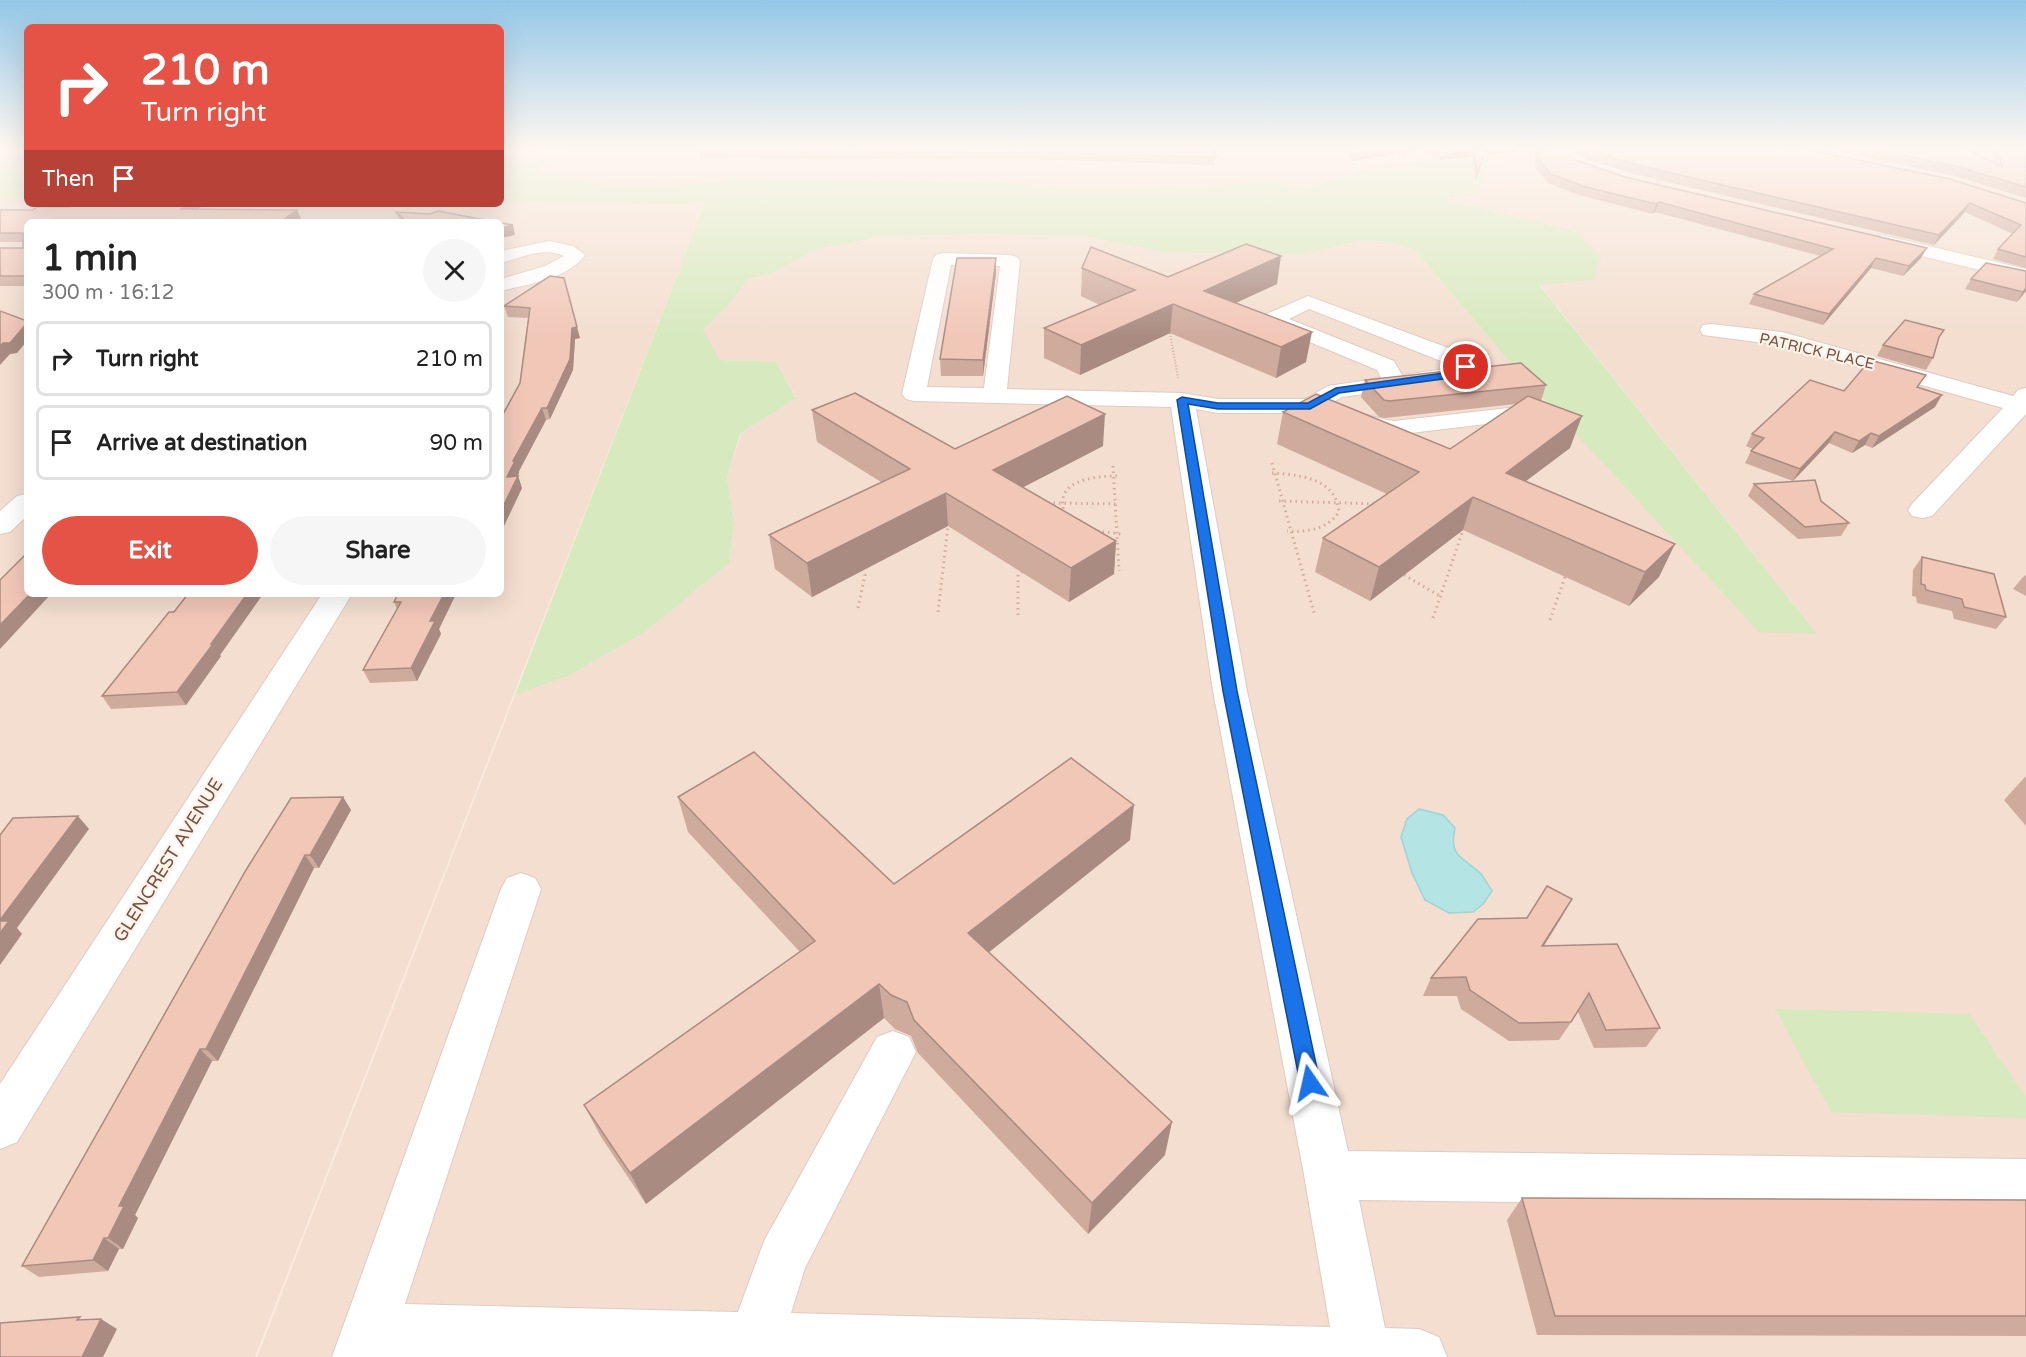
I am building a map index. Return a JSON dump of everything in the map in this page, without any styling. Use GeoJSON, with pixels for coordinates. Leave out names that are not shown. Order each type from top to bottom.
{"type":"FeatureCollection","features":[{"type":"Feature","properties":{"kind":"street"},"geometry":{"type":"LineString","coordinates":[[1869,238],[2026,275]]}},
{"type":"Feature","properties":{"kind":"street"},"geometry":{"type":"LineString","coordinates":[[504,256],[539,247],[558,246],[575,255],[572,261],[559,268],[504,284]]}},
{"type":"Feature","properties":{"kind":"street"},"geometry":{"type":"LineString","coordinates":[[995,395],[1010,261],[943,259],[915,394],[1182,400],[1218,406],[1310,406],[1371,426],[1394,428],[1545,411]]}},
{"type":"Feature","properties":{"kind":"street"},"geometry":{"type":"LineString","coordinates":[[1310,406],[1336,391],[1395,383],[1461,374],[1466,367],[1454,358],[1308,302],[1271,319],[1386,366],[1395,383]]}},
{"type":"Feature","properties":{"kind":"street","name":"PATRICK PLACE"},"geometry":{"type":"LineString","coordinates":[[1711,330],[1782,339],[2024,403]]}},
{"type":"Feature","properties":{"kind":"street"},"geometry":{"type":"LineString","coordinates":[[1182,400],[1230,691],[1329,1175],[1363,1356]]}},
{"type":"Feature","properties":{"kind":"street"},"geometry":{"type":"LineString","coordinates":[[1922,510],[2024,403]]}},
{"type":"Feature","properties":{"kind":"street"},"geometry":{"type":"LineString","coordinates":[[0,526],[24,505]]}},
{"type":"Feature","properties":{"kind":"street","name":"GLENCREST AVENUE"},"geometry":{"type":"LineString","coordinates":[[0,1126],[335,597]]}},
{"type":"Feature","properties":{"kind":"street"},"geometry":{"type":"LineString","coordinates":[[521,889],[365,1344],[756,1340],[1419,1357]]}},
{"type":"Feature","properties":{"kind":"street"},"geometry":{"type":"LineString","coordinates":[[756,1340],[782,1260],[893,1052]]}},
{"type":"Feature","properties":{"kind":"street"},"geometry":{"type":"LineString","coordinates":[[1329,1175],[2026,1184]]}},
{"type":"Feature","properties":{"kind":"path"},"geometry":{"type":"LineString","coordinates":[[1170,333],[1182,400]]}},
{"type":"Feature","properties":{"kind":"path"},"geometry":{"type":"LineString","coordinates":[[1272,463],[1289,531],[1315,616]]}},
{"type":"Feature","properties":{"kind":"path"},"geometry":{"type":"LineString","coordinates":[[1113,466],[1119,534],[1119,571]]}},
{"type":"Feature","properties":{"kind":"path"},"geometry":{"type":"LineString","coordinates":[[1273,473],[1299,475],[1313,480],[1332,492],[1338,502],[1339,512],[1329,523],[1314,530],[1289,531]]}},
{"type":"Feature","properties":{"kind":"path"},"geometry":{"type":"LineString","coordinates":[[1061,504],[1069,488],[1076,483],[1092,477],[1115,476]]}},
{"type":"Feature","properties":{"kind":"path"},"geometry":{"type":"LineString","coordinates":[[1281,501],[1386,504]]}},
{"type":"Feature","properties":{"kind":"path"},"geometry":{"type":"LineString","coordinates":[[1039,503],[1117,504]]}},
{"type":"Feature","properties":{"kind":"path"},"geometry":{"type":"LineString","coordinates":[[1061,504],[1068,517]]}},
{"type":"Feature","properties":{"kind":"path"},"geometry":{"type":"LineString","coordinates":[[938,612],[948,526]]}},
{"type":"Feature","properties":{"kind":"path"},"geometry":{"type":"LineString","coordinates":[[1090,530],[1119,534]]}},
{"type":"Feature","properties":{"kind":"path"},"geometry":{"type":"LineString","coordinates":[[1433,618],[1462,530]]}},
{"type":"Feature","properties":{"kind":"path"},"geometry":{"type":"LineString","coordinates":[[858,608],[866,574],[862,571]]}},
{"type":"Feature","properties":{"kind":"path"},"geometry":{"type":"LineString","coordinates":[[1018,615],[1018,575],[1022,572]]}},
{"type":"Feature","properties":{"kind":"path"},"geometry":{"type":"LineString","coordinates":[[1404,575],[1440,596]]}},
{"type":"Feature","properties":{"kind":"path"},"geometry":{"type":"LineString","coordinates":[[1550,620],[1565,577]]}},
{"type":"Feature","properties":{"kind":"shaded area"},"geometry":{"type":"Polygon","coordinates":[[[0,210],[703,210],[255,1357],[0,1357],[0,210]]]}},
{"type":"Feature","properties":{"kind":"shaded area"},"geometry":{"type":"Polygon","coordinates":[[[944,210],[2026,210],[2026,1357],[257,1357],[515,695],[568,676],[645,632],[729,563],[734,524],[727,477],[741,434],[796,397],[776,362],[720,360],[702,330],[730,303],[747,280],[775,272],[817,249],[881,237],[983,234],[1089,237],[1170,253],[1305,254],[1359,241],[1387,242],[1414,249],[1515,368],[1817,634],[1539,284],[1601,256],[944,210]]]}},
{"type":"Feature","properties":{"kind":"green space"},"geometry":{"type":"Polygon","coordinates":[[[702,210],[1489,210],[1574,231],[1601,256],[1594,280],[1539,285],[1817,634],[1759,632],[1515,368],[1414,249],[1387,242],[1359,241],[1305,254],[1169,253],[1089,237],[983,234],[881,237],[817,249],[775,272],[747,280],[730,303],[703,330],[720,360],[776,362],[796,398],[740,434],[727,477],[734,524],[729,563],[645,632],[568,676],[515,695],[702,210]]]}},
{"type":"Feature","properties":{"kind":"green space"},"geometry":{"type":"Polygon","coordinates":[[[1775,1009],[1969,1014],[2026,1097],[2026,1118],[1831,1112],[1775,1009]]]}},
{"type":"Feature","properties":{"kind":"water"},"geometry":{"type":"Polygon","coordinates":[[[1419,809],[1443,815],[1455,828],[1453,838],[1456,851],[1463,860],[1481,874],[1492,891],[1483,904],[1473,912],[1449,913],[1425,900],[1412,873],[1401,837],[1407,819],[1419,809]]]}},
{"type":"Feature","properties":{"kind":"building"},"geometry":{"type":"Polygon","coordinates":[[[0,210],[297,210],[284,219],[24,219],[24,276],[0,276],[0,248],[23,248],[23,233],[0,233],[0,210]]]}},
{"type":"Feature","properties":{"kind":"building"},"geometry":{"type":"Polygon","coordinates":[[[1690,210],[1767,210],[1927,248],[1909,266],[1876,258],[1829,314],[1754,294],[1833,249],[1690,210]]]}},
{"type":"Feature","properties":{"kind":"building"},"geometry":{"type":"Polygon","coordinates":[[[1833,210],[1963,210],[1939,235],[1833,210]]]}},
{"type":"Feature","properties":{"kind":"building"},"geometry":{"type":"Polygon","coordinates":[[[1987,210],[2026,210],[2026,257],[1998,249],[2021,225],[1987,210]]]}},
{"type":"Feature","properties":{"kind":"building"},"geometry":{"type":"Polygon","coordinates":[[[438,211],[479,219],[404,219],[396,212],[430,214],[438,211]]]}},
{"type":"Feature","properties":{"kind":"building"},"geometry":{"type":"Polygon","coordinates":[[[1246,244],[1281,256],[1204,291],[1312,332],[1281,347],[1173,304],[1081,345],[1044,328],[1135,290],[1082,268],[1091,247],[1168,277],[1246,244]]]}},
{"type":"Feature","properties":{"kind":"building"},"geometry":{"type":"Polygon","coordinates":[[[957,258],[996,258],[983,360],[940,359],[957,258]]]}},
{"type":"Feature","properties":{"kind":"building"},"geometry":{"type":"Polygon","coordinates":[[[1986,263],[2026,271],[2026,288],[2023,292],[1971,279],[1986,263]]]}},
{"type":"Feature","properties":{"kind":"building"},"geometry":{"type":"Polygon","coordinates":[[[550,276],[564,278],[577,327],[572,328],[570,359],[547,408],[542,408],[513,461],[515,461],[507,477],[518,476],[504,505],[504,412],[520,383],[530,308],[504,306],[550,276]]]}},
{"type":"Feature","properties":{"kind":"building"},"geometry":{"type":"Polygon","coordinates":[[[0,311],[24,320],[24,327],[10,343],[3,343],[0,346],[0,311]]]}},
{"type":"Feature","properties":{"kind":"building"},"geometry":{"type":"Polygon","coordinates":[[[1905,320],[1944,330],[1939,337],[1933,358],[1883,345],[1905,320]]]}},
{"type":"Feature","properties":{"kind":"building"},"geometry":{"type":"Polygon","coordinates":[[[1870,360],[1926,375],[1917,387],[1942,395],[1879,436],[1871,433],[1859,441],[1835,432],[1800,469],[1751,451],[1764,438],[1752,434],[1810,380],[1844,391],[1870,360]]]}},
{"type":"Feature","properties":{"kind":"building"},"geometry":{"type":"Polygon","coordinates":[[[1521,363],[1546,385],[1389,401],[1384,400],[1365,380],[1521,363]]]}},
{"type":"Feature","properties":{"kind":"building"},"geometry":{"type":"Polygon","coordinates":[[[855,393],[955,449],[1067,396],[1105,414],[993,470],[1116,541],[1071,568],[946,493],[807,563],[769,535],[910,469],[812,410],[855,393]]]}},
{"type":"Feature","properties":{"kind":"building"},"geometry":{"type":"Polygon","coordinates":[[[1316,394],[1450,449],[1528,396],[1582,416],[1506,473],[1675,544],[1645,572],[1473,497],[1379,567],[1323,538],[1419,472],[1283,412],[1316,394]]]}},
{"type":"Feature","properties":{"kind":"building"},"geometry":{"type":"Polygon","coordinates":[[[1815,480],[1821,501],[1849,523],[1805,527],[1754,484],[1815,480]]]}},
{"type":"Feature","properties":{"kind":"building"},"geometry":{"type":"Polygon","coordinates":[[[24,556],[24,597],[27,597],[0,625],[0,580],[24,556]]]}},
{"type":"Feature","properties":{"kind":"building"},"geometry":{"type":"Polygon","coordinates":[[[1922,557],[1994,574],[2006,617],[1964,607],[1962,599],[1926,590],[1925,585],[1921,584],[1922,557]]]}},
{"type":"Feature","properties":{"kind":"building"},"geometry":{"type":"Polygon","coordinates":[[[186,597],[245,597],[177,692],[102,696],[169,612],[174,612],[186,597]]]}},
{"type":"Feature","properties":{"kind":"building"},"geometry":{"type":"Polygon","coordinates":[[[396,597],[442,597],[430,621],[435,621],[411,668],[363,670],[401,602],[394,602],[396,597]]]}},
{"type":"Feature","properties":{"kind":"building"},"geometry":{"type":"Polygon","coordinates":[[[754,752],[894,884],[1071,758],[1134,805],[968,933],[1172,1122],[1092,1203],[914,1020],[907,1002],[891,995],[879,984],[630,1173],[584,1105],[815,941],[678,797],[754,752]]]}},
{"type":"Feature","properties":{"kind":"building"},"geometry":{"type":"Polygon","coordinates":[[[343,797],[310,855],[305,855],[206,1049],[200,1049],[119,1206],[124,1206],[108,1238],[104,1238],[93,1260],[22,1266],[246,870],[291,798],[343,797]]]}},
{"type":"Feature","properties":{"kind":"building"},"geometry":{"type":"Polygon","coordinates":[[[78,816],[0,920],[0,835],[13,818],[78,816]]]}},
{"type":"Feature","properties":{"kind":"building"},"geometry":{"type":"Polygon","coordinates":[[[1547,886],[1572,899],[1542,946],[1617,944],[1660,1028],[1606,1030],[1589,993],[1571,1022],[1519,1023],[1470,990],[1466,977],[1431,978],[1478,919],[1527,918],[1547,886]]]}},
{"type":"Feature","properties":{"kind":"building"},"geometry":{"type":"Polygon","coordinates":[[[0,921],[9,921],[0,933],[0,921]]]}},
{"type":"Feature","properties":{"kind":"building"},"geometry":{"type":"Polygon","coordinates":[[[1522,1198],[2026,1200],[2026,1316],[1555,1316],[1522,1198]]]}},
{"type":"Feature","properties":{"kind":"building"},"geometry":{"type":"Polygon","coordinates":[[[80,1317],[77,1320],[101,1319],[82,1357],[0,1357],[0,1323],[80,1317]]]}},
{"type":"Feature","properties":{"kind":"route"},"geometry":{"type":"LineString","coordinates":[[1310,1083],[1230,691],[1182,400],[1218,406],[1310,406],[1336,391],[1461,374],[1466,367]]}}]}
